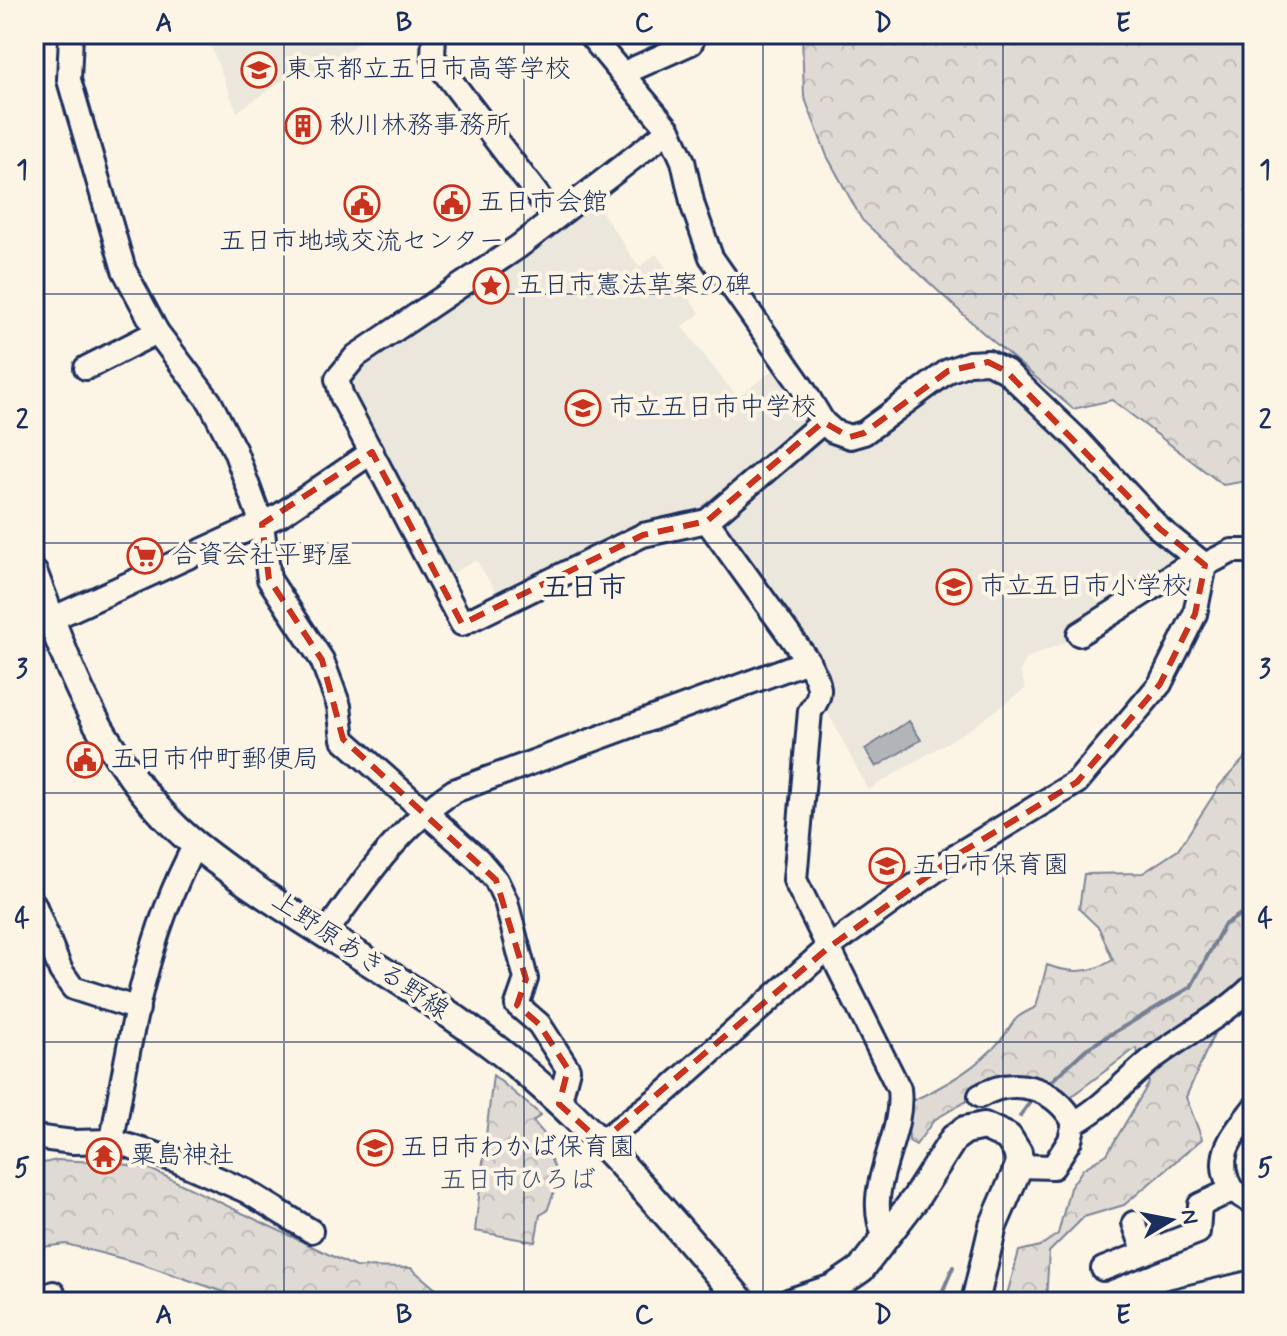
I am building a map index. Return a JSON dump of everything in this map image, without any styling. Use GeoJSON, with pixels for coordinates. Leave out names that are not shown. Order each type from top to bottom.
{"type":"FeatureCollection","features":[{"type":"Feature","properties":{"kind":"main road","name":"上野原あきる野線"},"geometry":{"type":"LineString","coordinates":[[34,574],[42,623],[69,666],[103,734],[159,808],[195,845],[497,1049],[601,1142],[742,1302]]}},
{"type":"Feature","properties":{"kind":"main road"},"geometry":{"type":"LineString","coordinates":[[791,1302],[846,1281],[861,1269],[885,1237],[936,1139],[957,1117],[974,1111],[991,1111],[1015,1122],[1026,1137],[1026,1167],[983,1266],[975,1302]]}},
{"type":"Feature","properties":{"kind":"street"},"geometry":{"type":"LineString","coordinates":[[71,34],[69,80],[124,270],[157,332],[210,402],[235,451],[262,524],[269,579],[322,660],[339,706],[343,739],[479,860],[501,891],[526,979],[517,1005],[539,1024],[568,1069],[559,1104]]}},
{"type":"Feature","properties":{"kind":"street"},"geometry":{"type":"LineString","coordinates":[[434,34],[433,57],[555,218]]}},
{"type":"Feature","properties":{"kind":"street"},"geometry":{"type":"LineString","coordinates":[[589,34],[669,130],[683,161],[693,206],[711,257],[823,422],[833,431],[850,437],[864,433],[948,371],[969,363],[988,362],[1006,371],[1077,439],[1160,529],[1205,565]]}},
{"type":"Feature","properties":{"kind":"street"},"geometry":{"type":"LineString","coordinates":[[624,73],[691,43],[695,34]]}},
{"type":"Feature","properties":{"kind":"street"},"geometry":{"type":"LineString","coordinates":[[669,130],[467,283],[356,356],[337,379],[462,624],[643,535],[707,521],[823,422]]}},
{"type":"Feature","properties":{"kind":"street"},"geometry":{"type":"LineString","coordinates":[[86,368],[157,332]]}},
{"type":"Feature","properties":{"kind":"street"},"geometry":{"type":"LineString","coordinates":[[42,623],[262,524],[372,452]]}},
{"type":"Feature","properties":{"kind":"street"},"geometry":{"type":"LineString","coordinates":[[707,521],[808,661],[821,685],[819,700],[810,711],[795,880],[899,1089],[898,1122],[875,1210],[885,1237]]}},
{"type":"Feature","properties":{"kind":"street"},"geometry":{"type":"LineString","coordinates":[[1079,634],[1182,569],[1205,565],[1232,551],[1253,551]]}},
{"type":"Feature","properties":{"kind":"street"},"geometry":{"type":"LineString","coordinates":[[601,1142],[664,1094],[828,948],[957,855],[1077,782],[1160,684],[1195,614],[1205,565]]}},
{"type":"Feature","properties":{"kind":"street"},"geometry":{"type":"LineString","coordinates":[[326,933],[363,881],[424,811],[454,791],[808,661]]}},
{"type":"Feature","properties":{"kind":"street"},"geometry":{"type":"LineString","coordinates":[[112,1141],[138,1009],[165,908],[195,845]]}},
{"type":"Feature","properties":{"kind":"street"},"geometry":{"type":"LineString","coordinates":[[34,904],[61,971],[73,988],[138,1009]]}},
{"type":"Feature","properties":{"kind":"street"},"geometry":{"type":"LineString","coordinates":[[980,1096],[1016,1084],[1034,1088],[1062,1110],[1093,1113],[1157,1056],[1219,1016],[1253,986]]}},
{"type":"Feature","properties":{"kind":"street"},"geometry":{"type":"LineString","coordinates":[[1253,1109],[1225,1145],[1224,1170],[1232,1190],[1253,1203]]}},
{"type":"Feature","properties":{"kind":"street"},"geometry":{"type":"LineString","coordinates":[[1026,1167],[1053,1167],[1070,1140],[1062,1110]]}},
{"type":"Feature","properties":{"kind":"street"},"geometry":{"type":"LineString","coordinates":[[34,1137],[73,1142],[112,1141],[175,1160],[246,1191],[311,1231]]}},
{"type":"Feature","properties":{"kind":"street"},"geometry":{"type":"LineString","coordinates":[[1103,1269],[1198,1232],[1200,1205],[1232,1190]]}},
{"type":"Feature","properties":{"kind":"street"},"geometry":{"type":"LineString","coordinates":[[1134,1223],[1145,1253]]}},
{"type":"Feature","properties":{"kind":"street"},"geometry":{"type":"LineString","coordinates":[[1169,1302],[1253,1282]]}},
{"type":"Feature","properties":{"kind":"highlighted area"},"geometry":{"type":"Polygon","coordinates":[[[988,362],[1006,371],[1160,529],[1205,565],[1195,614],[1160,684],[1077,782],[957,855],[828,948],[601,1142],[559,1104],[568,1069],[539,1024],[517,1005],[526,979],[496,880],[343,739],[322,660],[269,579],[262,524],[372,452],[462,624],[643,535],[707,521],[823,422],[850,437],[864,433],[948,371],[988,362]]]}},
{"type":"Feature","properties":{"kind":"shaded area","name":"東京都立五日市高等学校"},"geometry":{"type":"Polygon","coordinates":[[[206,34],[369,34],[318,75],[304,66],[237,112],[206,34]]]}},
{"type":"Feature","properties":{"kind":"shaded area","name":"市立五日市中学校"},"geometry":{"type":"Polygon","coordinates":[[[592,197],[639,267],[656,254],[700,313],[682,327],[737,397],[781,365],[817,419],[703,516],[501,599],[476,560],[446,577],[348,392],[349,380],[351,372],[463,297],[592,197]]]}},
{"type":"Feature","properties":{"kind":"shaded area","name":"市立五日市小学校"},"geometry":{"type":"Polygon","coordinates":[[[980,369],[1003,375],[1179,553],[1181,564],[1071,640],[1027,658],[1020,671],[1026,688],[973,727],[868,790],[824,705],[831,688],[717,519],[818,433],[836,439],[960,375],[980,369]]]}},
{"type":"Feature","properties":{"kind":"shaded area"},"geometry":{"type":"Polygon","coordinates":[[[909,721],[921,740],[876,767],[865,749],[909,721]]]}},
{"type":"Feature","properties":{"kind":"green space"},"geometry":{"type":"Polygon","coordinates":[[[802,34],[1253,34],[1253,480],[1223,485],[1112,400],[1073,409],[981,331],[862,220],[827,156],[804,96],[802,34]]]}},
{"type":"Feature","properties":{"kind":"green space"},"geometry":{"type":"Polygon","coordinates":[[[1253,749],[1253,976],[1235,986],[1186,1097],[1202,1139],[1124,1205],[1084,1217],[1049,1252],[1046,1302],[1005,1302],[1019,1251],[1040,1246],[1058,1234],[1070,1188],[1083,1169],[1107,1154],[1149,1083],[1136,1048],[1065,1101],[998,1083],[934,1120],[916,1145],[909,1141],[907,1103],[970,1069],[1001,1040],[1017,1018],[1036,1007],[1047,965],[1081,971],[1113,960],[1099,928],[1079,909],[1084,874],[1143,873],[1178,850],[1220,785],[1253,749]]]}},
{"type":"Feature","properties":{"kind":"green space","name":"五日市ひろば"},"geometry":{"type":"Polygon","coordinates":[[[493,1075],[541,1115],[533,1121],[544,1134],[542,1139],[559,1178],[547,1211],[540,1215],[535,1242],[475,1231],[493,1075]]]}},
{"type":"Feature","properties":{"kind":"green space"},"geometry":{"type":"Polygon","coordinates":[[[57,1160],[117,1163],[150,1169],[355,1267],[411,1268],[451,1302],[253,1302],[139,1263],[66,1244],[34,1248],[34,1165],[57,1160]]]}},
{"type":"Feature","properties":{"kind":"waterway"},"geometry":{"type":"LineString","coordinates":[[1046,1086],[1086,1049],[1191,987],[1224,925],[1253,906]]}},
{"type":"Feature","properties":{"kind":"waterway"},"geometry":{"type":"LineString","coordinates":[[1020,1116],[1033,1098]]}},
{"type":"Feature","properties":{"kind":"waterway"},"geometry":{"type":"LineString","coordinates":[[938,1302],[953,1267]]}},
{"type":"Feature","properties":{"kind":"place","name":"東京都立五日市高等学校"},"geometry":{"type":"Point","coordinates":[259,70]}},
{"type":"Feature","properties":{"kind":"place","name":"秋川林務事務所"},"geometry":{"type":"Point","coordinates":[303,126]}},
{"type":"Feature","properties":{"kind":"place","name":"五日市会館"},"geometry":{"type":"Point","coordinates":[452,203]}},
{"type":"Feature","properties":{"kind":"place","name":"五日市地域交流センター"},"geometry":{"type":"Point","coordinates":[362,204]}},
{"type":"Feature","properties":{"kind":"place","name":"五日市憲法草案の碑"},"geometry":{"type":"Point","coordinates":[491,286]}},
{"type":"Feature","properties":{"kind":"place","name":"市立五日市中学校"},"geometry":{"type":"Point","coordinates":[583,408]}},
{"type":"Feature","properties":{"kind":"place","name":"合資会社平野屋"},"geometry":{"type":"Point","coordinates":[145,556]}},
{"type":"Feature","properties":{"kind":"place","name":"市立五日市小学校"},"geometry":{"type":"Point","coordinates":[954,587]}},
{"type":"Feature","properties":{"kind":"place","name":"五日市仲町郵便局"},"geometry":{"type":"Point","coordinates":[85,760]}},
{"type":"Feature","properties":{"kind":"place","name":"五日市保育園"},"geometry":{"type":"Point","coordinates":[887,866]}},
{"type":"Feature","properties":{"kind":"place","name":"五日市わかば保育園"},"geometry":{"type":"Point","coordinates":[375,1148]}},
{"type":"Feature","properties":{"kind":"place","name":"粟島神社"},"geometry":{"type":"Point","coordinates":[104,1156]}},
{"type":"Feature","properties":{"kind":"district","name":"五日市"},"geometry":{"type":"Point","coordinates":[584,588]}}]}
